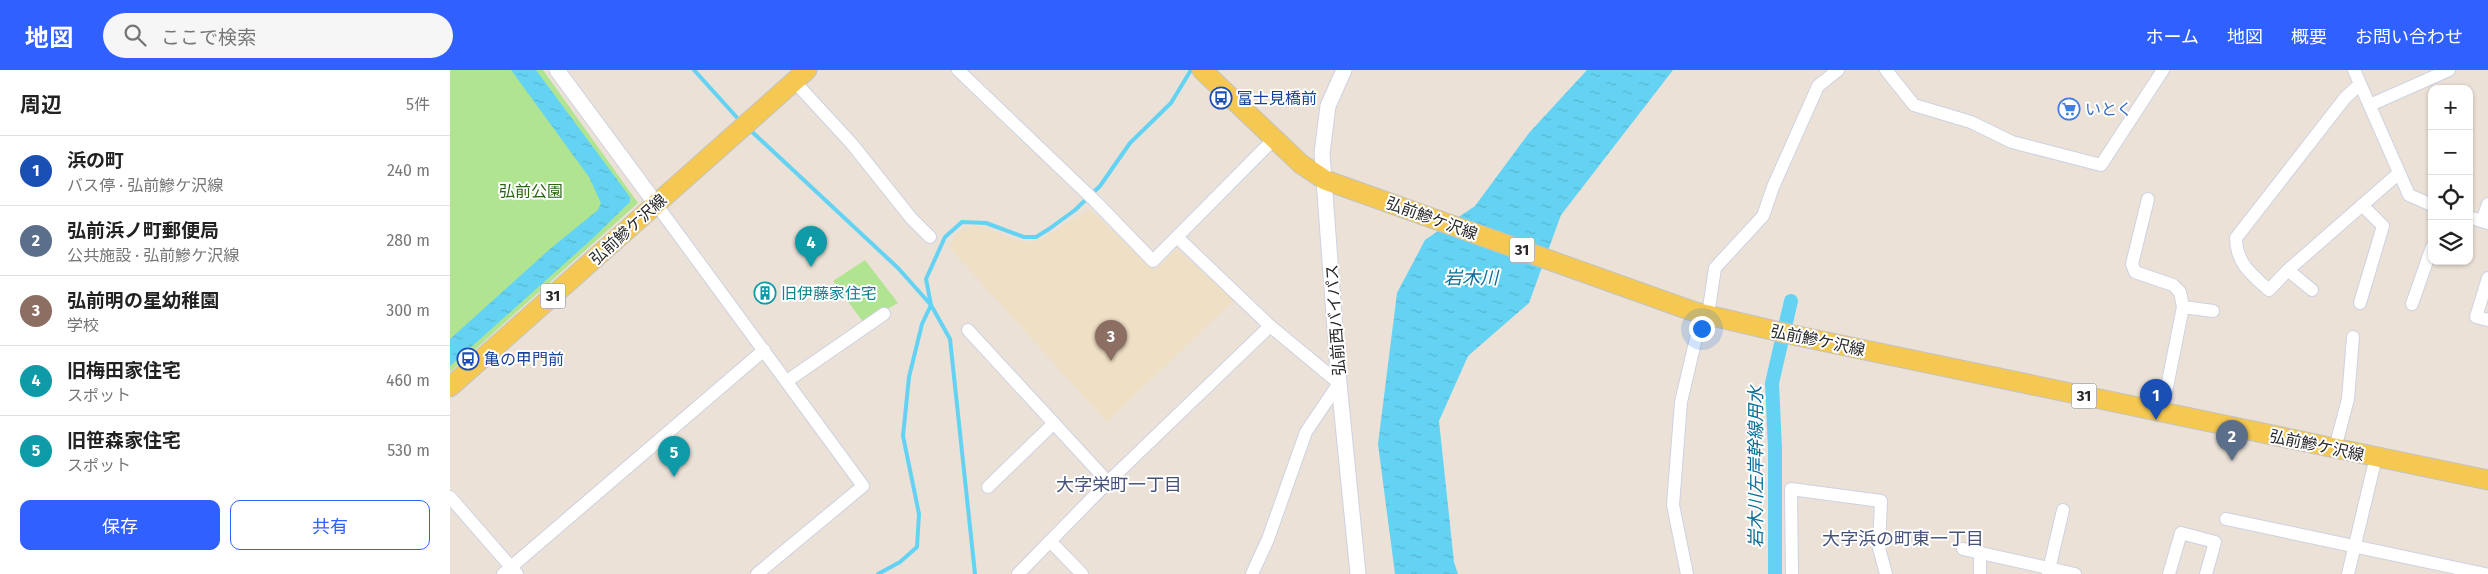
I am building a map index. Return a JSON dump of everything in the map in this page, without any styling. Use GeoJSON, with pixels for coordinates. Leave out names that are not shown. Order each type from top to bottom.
{"type":"FeatureCollection","features":[{"type":"Feature","properties":{"kind":"main road","name":"弘前鰺ケ沢線"},"geometry":{"type":"LineString","coordinates":[[1202,70],[1301,164],[1325,180],[1701,313],[1786,333],[2488,480]]}},
{"type":"Feature","properties":{"kind":"main road","name":"弘前鰺ケ沢線"},"geometry":{"type":"LineString","coordinates":[[450,387],[801,76]]}},
{"type":"Feature","properties":{"kind":"street"},"geometry":{"type":"LineString","coordinates":[[557,70],[863,486],[762,572]]}},
{"type":"Feature","properties":{"kind":"street"},"geometry":{"type":"LineString","coordinates":[[1686,574],[1673,505],[1674,486],[1682,402],[1701,313],[1715,268],[1763,216],[1773,187],[1818,86],[1838,70]]}},
{"type":"Feature","properties":{"kind":"street"},"geometry":{"type":"LineString","coordinates":[[1886,70],[1914,105],[1970,122],[2012,142],[2101,165],[2163,70]]}},
{"type":"Feature","properties":{"kind":"street"},"geometry":{"type":"LineString","coordinates":[[2354,70],[2409,195],[2428,203]]}},
{"type":"Feature","properties":{"kind":"street"},"geometry":{"type":"LineString","coordinates":[[2370,105],[2449,70]]}},
{"type":"Feature","properties":{"kind":"street"},"geometry":{"type":"LineString","coordinates":[[964,72],[1153,261],[1275,138]]}},
{"type":"Feature","properties":{"kind":"street","name":"弘前西バイパス"},"geometry":{"type":"LineString","coordinates":[[1341,73],[1328,106],[1322,153],[1340,383],[1358,574]]}},
{"type":"Feature","properties":{"kind":"street"},"geometry":{"type":"LineString","coordinates":[[801,76],[911,218],[930,237]]}},
{"type":"Feature","properties":{"kind":"street"},"geometry":{"type":"LineString","coordinates":[[2360,84],[2345,98],[2236,238],[2236,252],[2245,268],[2269,290],[2288,270],[2399,173]]}},
{"type":"Feature","properties":{"kind":"street"},"geometry":{"type":"LineString","coordinates":[[2148,199],[2132,264],[2135,272],[2173,285],[2180,292],[2183,307],[2162,412]]}},
{"type":"Feature","properties":{"kind":"street"},"geometry":{"type":"LineString","coordinates":[[2473,218],[2485,222],[2488,204]]}},
{"type":"Feature","properties":{"kind":"street"},"geometry":{"type":"LineString","coordinates":[[2360,303],[2383,226],[2362,205]]}},
{"type":"Feature","properties":{"kind":"street"},"geometry":{"type":"LineString","coordinates":[[1177,237],[1270,326],[1340,383],[1306,432],[1268,539],[1252,574]]}},
{"type":"Feature","properties":{"kind":"street"},"geometry":{"type":"LineString","coordinates":[[2412,304],[2428,258]]}},
{"type":"Feature","properties":{"kind":"street"},"geometry":{"type":"LineString","coordinates":[[2288,270],[2312,290]]}},
{"type":"Feature","properties":{"kind":"street"},"geometry":{"type":"LineString","coordinates":[[2488,278],[2476,317],[2488,320]]}},
{"type":"Feature","properties":{"kind":"street"},"geometry":{"type":"LineString","coordinates":[[2183,307],[2213,311]]}},
{"type":"Feature","properties":{"kind":"street"},"geometry":{"type":"LineString","coordinates":[[787,381],[884,314]]}},
{"type":"Feature","properties":{"kind":"street"},"geometry":{"type":"LineString","coordinates":[[1018,574],[1108,482],[1270,326]]}},
{"type":"Feature","properties":{"kind":"street"},"geometry":{"type":"LineString","coordinates":[[968,330],[1108,482]]}},
{"type":"Feature","properties":{"kind":"street"},"geometry":{"type":"LineString","coordinates":[[2335,448],[2348,399],[2353,337]]}},
{"type":"Feature","properties":{"kind":"street"},"geometry":{"type":"LineString","coordinates":[[450,496],[510,572],[764,350]]}},
{"type":"Feature","properties":{"kind":"street"},"geometry":{"type":"LineString","coordinates":[[988,487],[1054,423]]}},
{"type":"Feature","properties":{"kind":"street"},"geometry":{"type":"LineString","coordinates":[[2348,574],[2356,548],[2376,457]]}},
{"type":"Feature","properties":{"kind":"street"},"geometry":{"type":"LineString","coordinates":[[1792,574],[1791,489],[1881,501],[1879,548],[1886,574]]}},
{"type":"Feature","properties":{"kind":"street"},"geometry":{"type":"LineString","coordinates":[[2048,571],[2063,510]]}},
{"type":"Feature","properties":{"kind":"street"},"geometry":{"type":"LineString","coordinates":[[2226,519],[2356,548],[2390,552],[2485,574]]}},
{"type":"Feature","properties":{"kind":"street"},"geometry":{"type":"LineString","coordinates":[[2169,574],[2181,533],[2215,542],[2206,574]]}},
{"type":"Feature","properties":{"kind":"street"},"geometry":{"type":"LineString","coordinates":[[1050,542],[1082,574]]}},
{"type":"Feature","properties":{"kind":"street"},"geometry":{"type":"LineString","coordinates":[[1963,549],[2048,571],[2075,574]]}},
{"type":"Feature","properties":{"kind":"street"},"geometry":{"type":"LineString","coordinates":[[1980,552],[1980,574]]}},
{"type":"Feature","properties":{"kind":"shaded area"},"geometry":{"type":"Polygon","coordinates":[[[1090,210],[1155,270],[1177,249],[1234,300],[1107,422],[949,247],[955,236],[963,228],[975,226],[988,228],[1014,240],[1030,242],[1043,238],[1090,210]]]}},
{"type":"Feature","properties":{"kind":"green space","name":"弘前公園"},"geometry":{"type":"Polygon","coordinates":[[[450,70],[543,70],[638,203],[450,372],[450,70]]]}},
{"type":"Feature","properties":{"kind":"green space"},"geometry":{"type":"Polygon","coordinates":[[[865,260],[898,303],[863,322],[833,281],[865,260]]]}},
{"type":"Feature","properties":{"kind":"water"},"geometry":{"type":"Polygon","coordinates":[[[511,70],[536,70],[630,197],[630,202],[592,239],[450,366],[450,339],[551,248],[598,210],[601,203],[589,177],[511,70]]]}},
{"type":"Feature","properties":{"kind":"water","name":"岩木川"},"geometry":{"type":"Polygon","coordinates":[[[1587,70],[1673,70],[1561,215],[1529,303],[1468,356],[1439,421],[1454,562],[1458,574],[1395,574],[1378,444],[1397,293],[1425,240],[1475,206],[1529,133],[1587,70]]]}},
{"type":"Feature","properties":{"kind":"waterway"},"geometry":{"type":"LineString","coordinates":[[694,70],[741,122]]}},
{"type":"Feature","properties":{"kind":"waterway"},"geometry":{"type":"LineString","coordinates":[[878,574],[900,562],[917,547],[919,514],[903,436],[909,377],[922,324],[931,305],[926,279],[945,237],[962,222],[986,223],[1024,237],[1036,237],[1049,229],[1075,210],[1100,186],[1130,143],[1171,103],[1191,70]]}},
{"type":"Feature","properties":{"kind":"waterway"},"geometry":{"type":"LineString","coordinates":[[748,128],[898,268],[931,305],[950,339],[975,574]]}},
{"type":"Feature","properties":{"kind":"waterway","name":"岩木川左岸幹線用水"},"geometry":{"type":"LineString","coordinates":[[1775,574],[1775,449],[1772,383],[1791,301]]}},
{"type":"Feature","properties":{"kind":"place","name":"富士見橋前"},"geometry":{"type":"Point","coordinates":[1221,98]}},
{"type":"Feature","properties":{"kind":"place","name":"いとく"},"geometry":{"type":"Point","coordinates":[2069,109]}},
{"type":"Feature","properties":{"kind":"place","name":"旧梅田家住宅"},"geometry":{"type":"Point","coordinates":[811,267]}},
{"type":"Feature","properties":{"kind":"place","name":"旧伊藤家住宅"},"geometry":{"type":"Point","coordinates":[765,293]}},
{"type":"Feature","properties":{"kind":"place","name":"亀の甲門前"},"geometry":{"type":"Point","coordinates":[468,359]}},
{"type":"Feature","properties":{"kind":"place","name":"弘前明の星幼稚園"},"geometry":{"type":"Point","coordinates":[1111,361]}},
{"type":"Feature","properties":{"kind":"place","name":"浜の町"},"geometry":{"type":"Point","coordinates":[2156,420]}},
{"type":"Feature","properties":{"kind":"place","name":"弘前浜ノ町郵便局"},"geometry":{"type":"Point","coordinates":[2232,461]}},
{"type":"Feature","properties":{"kind":"place","name":"旧笹森家住宅"},"geometry":{"type":"Point","coordinates":[674,477]}},
{"type":"Feature","properties":{"kind":"district","name":"大字栄町一丁目"},"geometry":{"type":"Point","coordinates":[1119,485]}},
{"type":"Feature","properties":{"kind":"district","name":"大字浜の町東一丁目"},"geometry":{"type":"Point","coordinates":[1903,539]}}]}
